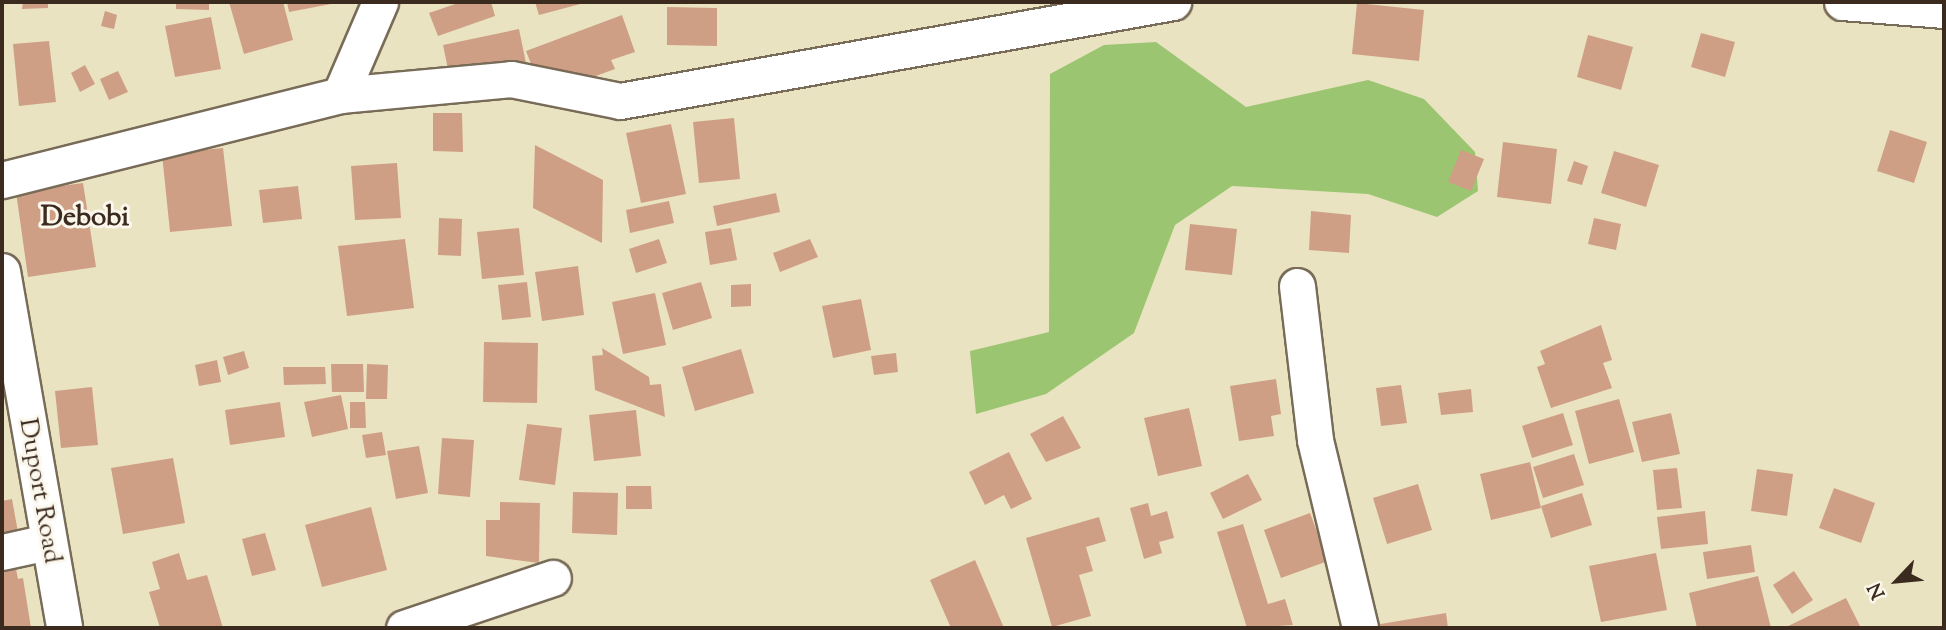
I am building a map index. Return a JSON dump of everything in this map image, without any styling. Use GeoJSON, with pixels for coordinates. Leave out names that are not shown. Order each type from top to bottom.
{"type":"FeatureCollection","features":[{"type":"Feature","properties":{"kind":"street"},"geometry":{"type":"LineString","coordinates":[[340,96],[380,2]]}},
{"type":"Feature","properties":{"kind":"street"},"geometry":{"type":"LineString","coordinates":[[2,180],[340,96],[511,79],[620,101],[1173,2]]}},
{"type":"Feature","properties":{"kind":"street"},"geometry":{"type":"LineString","coordinates":[[1842,2],[1944,10]]}},
{"type":"Feature","properties":{"kind":"street","name":"Duport Road"},"geometry":{"type":"LineString","coordinates":[[2,271],[64,628]]}},
{"type":"Feature","properties":{"kind":"street"},"geometry":{"type":"LineString","coordinates":[[1297,286],[1315,440],[1360,628]]}},
{"type":"Feature","properties":{"kind":"street"},"geometry":{"type":"LineString","coordinates":[[2,552],[47,542]]}},
{"type":"Feature","properties":{"kind":"street"},"geometry":{"type":"LineString","coordinates":[[404,628],[553,578]]}},
{"type":"Feature","properties":{"kind":"green space"},"geometry":{"type":"Polygon","coordinates":[[[1156,42],[1246,107],[1368,80],[1424,99],[1475,152],[1478,191],[1437,217],[1368,194],[1232,186],[1175,225],[1134,333],[1046,394],[976,414],[970,351],[1049,332],[1050,74],[1104,45],[1156,42]]]}},
{"type":"Feature","properties":{"kind":"building"},"geometry":{"type":"Polygon","coordinates":[[[23,2],[48,2],[48,8],[22,9],[23,2]]]}},
{"type":"Feature","properties":{"kind":"building"},"geometry":{"type":"Polygon","coordinates":[[[176,2],[209,2],[209,10],[176,9],[176,2]]]}},
{"type":"Feature","properties":{"kind":"building"},"geometry":{"type":"Polygon","coordinates":[[[229,2],[283,2],[293,40],[244,54],[229,2]]]}},
{"type":"Feature","properties":{"kind":"building"},"geometry":{"type":"Polygon","coordinates":[[[287,2],[330,2],[331,4],[289,12],[287,2]]]}},
{"type":"Feature","properties":{"kind":"building"},"geometry":{"type":"Polygon","coordinates":[[[461,2],[491,2],[495,16],[438,36],[429,13],[461,2]]]}},
{"type":"Feature","properties":{"kind":"building"},"geometry":{"type":"Polygon","coordinates":[[[535,2],[584,2],[584,3],[539,15],[535,2]]]}},
{"type":"Feature","properties":{"kind":"building"},"geometry":{"type":"Polygon","coordinates":[[[1357,3],[1424,10],[1419,61],[1352,54],[1357,3]]]}},
{"type":"Feature","properties":{"kind":"building"},"geometry":{"type":"Polygon","coordinates":[[[667,7],[717,8],[717,46],[667,45],[667,7]]]}},
{"type":"Feature","properties":{"kind":"building"},"geometry":{"type":"Polygon","coordinates":[[[105,11],[117,15],[114,29],[101,26],[105,11]]]}},
{"type":"Feature","properties":{"kind":"building"},"geometry":{"type":"Polygon","coordinates":[[[622,15],[635,52],[611,60],[615,69],[560,89],[540,87],[526,51],[622,15]]]}},
{"type":"Feature","properties":{"kind":"building"},"geometry":{"type":"Polygon","coordinates":[[[211,17],[221,69],[175,77],[165,26],[211,17]]]}},
{"type":"Feature","properties":{"kind":"building"},"geometry":{"type":"Polygon","coordinates":[[[519,29],[526,63],[450,79],[443,45],[519,29]]]}},
{"type":"Feature","properties":{"kind":"building"},"geometry":{"type":"Polygon","coordinates":[[[1701,33],[1735,42],[1725,77],[1691,67],[1701,33]]]}},
{"type":"Feature","properties":{"kind":"building"},"geometry":{"type":"Polygon","coordinates":[[[1588,35],[1633,47],[1621,90],[1577,77],[1588,35]]]}},
{"type":"Feature","properties":{"kind":"building"},"geometry":{"type":"Polygon","coordinates":[[[49,41],[56,102],[19,106],[13,44],[49,41]]]}},
{"type":"Feature","properties":{"kind":"building"},"geometry":{"type":"Polygon","coordinates":[[[85,65],[95,84],[80,92],[71,73],[85,65]]]}},
{"type":"Feature","properties":{"kind":"building"},"geometry":{"type":"Polygon","coordinates":[[[118,71],[128,92],[109,100],[100,79],[118,71]]]}},
{"type":"Feature","properties":{"kind":"building"},"geometry":{"type":"Polygon","coordinates":[[[433,113],[462,113],[463,152],[433,151],[433,113]]]}},
{"type":"Feature","properties":{"kind":"building"},"geometry":{"type":"Polygon","coordinates":[[[734,118],[740,179],[699,183],[693,122],[734,118]]]}},
{"type":"Feature","properties":{"kind":"building"},"geometry":{"type":"Polygon","coordinates":[[[671,124],[686,194],[641,203],[626,133],[671,124]]]}},
{"type":"Feature","properties":{"kind":"building"},"geometry":{"type":"Polygon","coordinates":[[[1890,130],[1927,142],[1914,183],[1877,171],[1890,130]]]}},
{"type":"Feature","properties":{"kind":"building"},"geometry":{"type":"Polygon","coordinates":[[[1503,142],[1557,149],[1551,204],[1497,197],[1503,142]]]}},
{"type":"Feature","properties":{"kind":"building"},"geometry":{"type":"Polygon","coordinates":[[[535,145],[603,180],[602,243],[533,208],[535,145]]]}},
{"type":"Feature","properties":{"kind":"building"},"geometry":{"type":"Polygon","coordinates":[[[223,148],[232,226],[170,232],[162,154],[223,148]]]}},
{"type":"Feature","properties":{"kind":"building"},"geometry":{"type":"Polygon","coordinates":[[[1461,150],[1484,159],[1471,191],[1448,182],[1461,150]]]}},
{"type":"Feature","properties":{"kind":"building"},"geometry":{"type":"Polygon","coordinates":[[[1614,151],[1659,165],[1646,207],[1601,193],[1614,151]]]}},
{"type":"Feature","properties":{"kind":"building"},"geometry":{"type":"Polygon","coordinates":[[[1574,161],[1588,166],[1582,185],[1567,181],[1574,161]]]}},
{"type":"Feature","properties":{"kind":"building"},"geometry":{"type":"Polygon","coordinates":[[[397,163],[401,218],[355,220],[351,166],[397,163]]]}},
{"type":"Feature","properties":{"kind":"building"},"geometry":{"type":"Polygon","coordinates":[[[83,183],[96,267],[28,277],[16,192],[83,183]]]}},
{"type":"Feature","properties":{"kind":"building"},"geometry":{"type":"Polygon","coordinates":[[[298,186],[302,219],[263,223],[259,190],[298,186]]]}},
{"type":"Feature","properties":{"kind":"building"},"geometry":{"type":"Polygon","coordinates":[[[776,193],[780,212],[717,226],[713,206],[776,193]]]}},
{"type":"Feature","properties":{"kind":"building"},"geometry":{"type":"Polygon","coordinates":[[[669,201],[674,223],[630,233],[626,210],[669,201]]]}},
{"type":"Feature","properties":{"kind":"building"},"geometry":{"type":"Polygon","coordinates":[[[1311,211],[1351,215],[1349,253],[1309,250],[1311,211]]]}},
{"type":"Feature","properties":{"kind":"building"},"geometry":{"type":"Polygon","coordinates":[[[439,218],[462,219],[461,256],[438,255],[439,218]]]}},
{"type":"Feature","properties":{"kind":"building"},"geometry":{"type":"Polygon","coordinates":[[[1594,218],[1621,224],[1616,250],[1588,244],[1594,218]]]}},
{"type":"Feature","properties":{"kind":"building"},"geometry":{"type":"Polygon","coordinates":[[[1190,224],[1237,229],[1232,275],[1185,270],[1190,224]]]}},
{"type":"Feature","properties":{"kind":"building"},"geometry":{"type":"Polygon","coordinates":[[[519,228],[524,275],[482,279],[477,232],[519,228]]]}},
{"type":"Feature","properties":{"kind":"building"},"geometry":{"type":"Polygon","coordinates":[[[731,228],[737,260],[710,265],[705,232],[731,228]]]}},
{"type":"Feature","properties":{"kind":"building"},"geometry":{"type":"Polygon","coordinates":[[[405,239],[414,308],[347,316],[338,246],[405,239]]]}},
{"type":"Feature","properties":{"kind":"building"},"geometry":{"type":"Polygon","coordinates":[[[659,239],[667,263],[636,273],[629,249],[659,239]]]}},
{"type":"Feature","properties":{"kind":"building"},"geometry":{"type":"Polygon","coordinates":[[[810,239],[818,257],[780,272],[773,253],[810,239]]]}},
{"type":"Feature","properties":{"kind":"building"},"geometry":{"type":"Polygon","coordinates":[[[578,266],[584,315],[542,321],[535,272],[578,266]]]}},
{"type":"Feature","properties":{"kind":"building"},"geometry":{"type":"Polygon","coordinates":[[[527,282],[531,317],[502,320],[498,285],[527,282]]]}},
{"type":"Feature","properties":{"kind":"building"},"geometry":{"type":"Polygon","coordinates":[[[701,282],[712,318],[673,330],[662,293],[701,282]]]}},
{"type":"Feature","properties":{"kind":"building"},"geometry":{"type":"Polygon","coordinates":[[[751,284],[751,306],[731,307],[731,285],[751,284]]]}},
{"type":"Feature","properties":{"kind":"building"},"geometry":{"type":"Polygon","coordinates":[[[655,293],[666,345],[623,354],[612,302],[655,293]]]}},
{"type":"Feature","properties":{"kind":"building"},"geometry":{"type":"Polygon","coordinates":[[[861,299],[871,350],[833,358],[822,306],[861,299]]]}},
{"type":"Feature","properties":{"kind":"building"},"geometry":{"type":"Polygon","coordinates":[[[1601,325],[1612,360],[1603,363],[1612,388],[1551,408],[1537,367],[1545,364],[1540,351],[1601,325]]]}},
{"type":"Feature","properties":{"kind":"building"},"geometry":{"type":"Polygon","coordinates":[[[484,342],[538,343],[537,403],[483,402],[484,342]]]}},
{"type":"Feature","properties":{"kind":"building"},"geometry":{"type":"Polygon","coordinates":[[[602,348],[649,377],[650,385],[661,384],[665,417],[595,390],[592,356],[603,355],[602,348]]]}},
{"type":"Feature","properties":{"kind":"building"},"geometry":{"type":"Polygon","coordinates":[[[741,349],[754,393],[695,411],[682,367],[741,349]]]}},
{"type":"Feature","properties":{"kind":"building"},"geometry":{"type":"Polygon","coordinates":[[[244,351],[249,368],[228,375],[223,357],[244,351]]]}},
{"type":"Feature","properties":{"kind":"building"},"geometry":{"type":"Polygon","coordinates":[[[896,353],[898,372],[874,375],[871,356],[896,353]]]}},
{"type":"Feature","properties":{"kind":"building"},"geometry":{"type":"Polygon","coordinates":[[[217,360],[221,382],[199,386],[195,365],[217,360]]]}},
{"type":"Feature","properties":{"kind":"building"},"geometry":{"type":"Polygon","coordinates":[[[331,364],[363,364],[364,392],[332,392],[331,364]]]}},
{"type":"Feature","properties":{"kind":"building"},"geometry":{"type":"Polygon","coordinates":[[[367,364],[388,365],[387,399],[366,399],[367,364]]]}},
{"type":"Feature","properties":{"kind":"building"},"geometry":{"type":"Polygon","coordinates":[[[283,367],[325,367],[326,384],[284,385],[283,367]]]}},
{"type":"Feature","properties":{"kind":"building"},"geometry":{"type":"Polygon","coordinates":[[[1276,379],[1281,414],[1271,416],[1274,436],[1239,441],[1230,386],[1276,379]]]}},
{"type":"Feature","properties":{"kind":"building"},"geometry":{"type":"Polygon","coordinates":[[[1401,385],[1407,423],[1381,426],[1376,388],[1401,385]]]}},
{"type":"Feature","properties":{"kind":"building"},"geometry":{"type":"Polygon","coordinates":[[[92,387],[98,445],[61,448],[55,391],[92,387]]]}},
{"type":"Feature","properties":{"kind":"building"},"geometry":{"type":"Polygon","coordinates":[[[1471,389],[1473,412],[1441,415],[1438,393],[1471,389]]]}},
{"type":"Feature","properties":{"kind":"building"},"geometry":{"type":"Polygon","coordinates":[[[341,395],[348,429],[312,437],[304,402],[341,395]]]}},
{"type":"Feature","properties":{"kind":"building"},"geometry":{"type":"Polygon","coordinates":[[[1619,399],[1634,452],[1589,464],[1575,411],[1619,399]]]}},
{"type":"Feature","properties":{"kind":"building"},"geometry":{"type":"Polygon","coordinates":[[[280,402],[285,437],[230,445],[225,410],[280,402]]]}},
{"type":"Feature","properties":{"kind":"building"},"geometry":{"type":"Polygon","coordinates":[[[350,402],[365,402],[366,428],[350,428],[350,402]]]}},
{"type":"Feature","properties":{"kind":"building"},"geometry":{"type":"Polygon","coordinates":[[[1189,408],[1202,466],[1158,476],[1144,418],[1189,408]]]}},
{"type":"Feature","properties":{"kind":"building"},"geometry":{"type":"Polygon","coordinates":[[[636,410],[641,456],[594,461],[589,415],[636,410]]]}},
{"type":"Feature","properties":{"kind":"building"},"geometry":{"type":"Polygon","coordinates":[[[1563,413],[1573,445],[1532,458],[1522,426],[1563,413]]]}},
{"type":"Feature","properties":{"kind":"building"},"geometry":{"type":"Polygon","coordinates":[[[1671,413],[1680,454],[1642,462],[1632,422],[1671,413]]]}},
{"type":"Feature","properties":{"kind":"building"},"geometry":{"type":"Polygon","coordinates":[[[1063,416],[1081,448],[1046,462],[1030,434],[1063,416]]]}},
{"type":"Feature","properties":{"kind":"building"},"geometry":{"type":"Polygon","coordinates":[[[527,424],[562,428],[555,485],[519,480],[527,424]]]}},
{"type":"Feature","properties":{"kind":"building"},"geometry":{"type":"Polygon","coordinates":[[[382,432],[386,455],[366,458],[362,435],[382,432]]]}},
{"type":"Feature","properties":{"kind":"building"},"geometry":{"type":"Polygon","coordinates":[[[442,438],[474,440],[470,497],[438,494],[442,438]]]}},
{"type":"Feature","properties":{"kind":"building"},"geometry":{"type":"Polygon","coordinates":[[[419,446],[428,493],[396,499],[387,451],[419,446]]]}},
{"type":"Feature","properties":{"kind":"building"},"geometry":{"type":"Polygon","coordinates":[[[1009,452],[1032,499],[1011,509],[1004,495],[985,505],[969,472],[1009,452]]]}},
{"type":"Feature","properties":{"kind":"building"},"geometry":{"type":"Polygon","coordinates":[[[1574,454],[1584,485],[1543,498],[1533,467],[1574,454]]]}},
{"type":"Feature","properties":{"kind":"building"},"geometry":{"type":"Polygon","coordinates":[[[173,458],[185,523],[123,534],[111,468],[173,458]]]}},
{"type":"Feature","properties":{"kind":"building"},"geometry":{"type":"Polygon","coordinates":[[[1530,462],[1541,508],[1491,520],[1480,474],[1530,462]]]}},
{"type":"Feature","properties":{"kind":"building"},"geometry":{"type":"Polygon","coordinates":[[[1677,468],[1682,508],[1657,510],[1653,470],[1677,468]]]}},
{"type":"Feature","properties":{"kind":"building"},"geometry":{"type":"Polygon","coordinates":[[[1757,469],[1793,474],[1787,516],[1751,511],[1757,469]]]}},
{"type":"Feature","properties":{"kind":"building"},"geometry":{"type":"Polygon","coordinates":[[[1248,474],[1262,500],[1223,519],[1210,493],[1248,474]]]}},
{"type":"Feature","properties":{"kind":"building"},"geometry":{"type":"Polygon","coordinates":[[[1418,484],[1432,530],[1387,544],[1373,498],[1418,484]]]}},
{"type":"Feature","properties":{"kind":"building"},"geometry":{"type":"Polygon","coordinates":[[[626,486],[651,486],[652,509],[626,509],[626,486]]]}},
{"type":"Feature","properties":{"kind":"building"},"geometry":{"type":"Polygon","coordinates":[[[1834,488],[1875,503],[1861,543],[1819,528],[1834,488]]]}},
{"type":"Feature","properties":{"kind":"building"},"geometry":{"type":"Polygon","coordinates":[[[573,492],[618,493],[617,535],[572,533],[573,492]]]}},
{"type":"Feature","properties":{"kind":"building"},"geometry":{"type":"Polygon","coordinates":[[[1582,493],[1592,525],[1551,538],[1541,506],[1582,493]]]}},
{"type":"Feature","properties":{"kind":"building"},"geometry":{"type":"Polygon","coordinates":[[[12,499],[19,538],[2,541],[2,501],[12,499]]]}},
{"type":"Feature","properties":{"kind":"building"},"geometry":{"type":"Polygon","coordinates":[[[500,502],[540,503],[539,563],[486,556],[486,520],[500,520],[500,502]]]}},
{"type":"Feature","properties":{"kind":"building"},"geometry":{"type":"Polygon","coordinates":[[[1148,503],[1151,516],[1167,511],[1174,538],[1159,542],[1162,553],[1144,559],[1130,508],[1148,503]]]}},
{"type":"Feature","properties":{"kind":"building"},"geometry":{"type":"Polygon","coordinates":[[[371,507],[387,570],[322,587],[305,525],[371,507]]]}},
{"type":"Feature","properties":{"kind":"building"},"geometry":{"type":"Polygon","coordinates":[[[1705,511],[1708,544],[1661,549],[1657,517],[1705,511]]]}},
{"type":"Feature","properties":{"kind":"building"},"geometry":{"type":"Polygon","coordinates":[[[1310,513],[1328,561],[1281,578],[1264,530],[1310,513]]]}},
{"type":"Feature","properties":{"kind":"building"},"geometry":{"type":"Polygon","coordinates":[[[1099,517],[1106,541],[1086,547],[1093,571],[1079,575],[1091,616],[1052,627],[1026,538],[1099,517]]]}},
{"type":"Feature","properties":{"kind":"building"},"geometry":{"type":"Polygon","coordinates":[[[1243,524],[1268,604],[1285,599],[1293,625],[1247,628],[1217,532],[1243,524]]]}},
{"type":"Feature","properties":{"kind":"building"},"geometry":{"type":"Polygon","coordinates":[[[265,533],[276,570],[252,576],[242,539],[265,533]]]}},
{"type":"Feature","properties":{"kind":"building"},"geometry":{"type":"Polygon","coordinates":[[[1751,545],[1755,572],[1707,579],[1703,552],[1751,545]]]}},
{"type":"Feature","properties":{"kind":"building"},"geometry":{"type":"Polygon","coordinates":[[[179,553],[187,580],[207,575],[223,628],[160,628],[149,592],[160,589],[152,562],[179,553]]]}},
{"type":"Feature","properties":{"kind":"building"},"geometry":{"type":"Polygon","coordinates":[[[1656,553],[1667,610],[1601,622],[1589,566],[1656,553]]]}},
{"type":"Feature","properties":{"kind":"building"},"geometry":{"type":"Polygon","coordinates":[[[14,559],[18,579],[23,578],[31,628],[2,628],[2,561],[14,559]]]}},
{"type":"Feature","properties":{"kind":"building"},"geometry":{"type":"Polygon","coordinates":[[[975,560],[1004,628],[951,628],[930,580],[975,560]]]}},
{"type":"Feature","properties":{"kind":"building"},"geometry":{"type":"Polygon","coordinates":[[[1794,571],[1813,600],[1792,614],[1773,585],[1794,571]]]}},
{"type":"Feature","properties":{"kind":"building"},"geometry":{"type":"Polygon","coordinates":[[[1758,576],[1771,628],[1697,628],[1689,593],[1758,576]]]}},
{"type":"Feature","properties":{"kind":"building"},"geometry":{"type":"Polygon","coordinates":[[[1846,598],[1861,628],[1784,628],[1846,598]]]}},
{"type":"Feature","properties":{"kind":"building"},"geometry":{"type":"Polygon","coordinates":[[[1446,613],[1448,628],[1363,628],[1363,627],[1446,613]]]}},
{"type":"Feature","properties":{"kind":"district","name":"Debobi"},"geometry":{"type":"Point","coordinates":[85,218]}}]}
